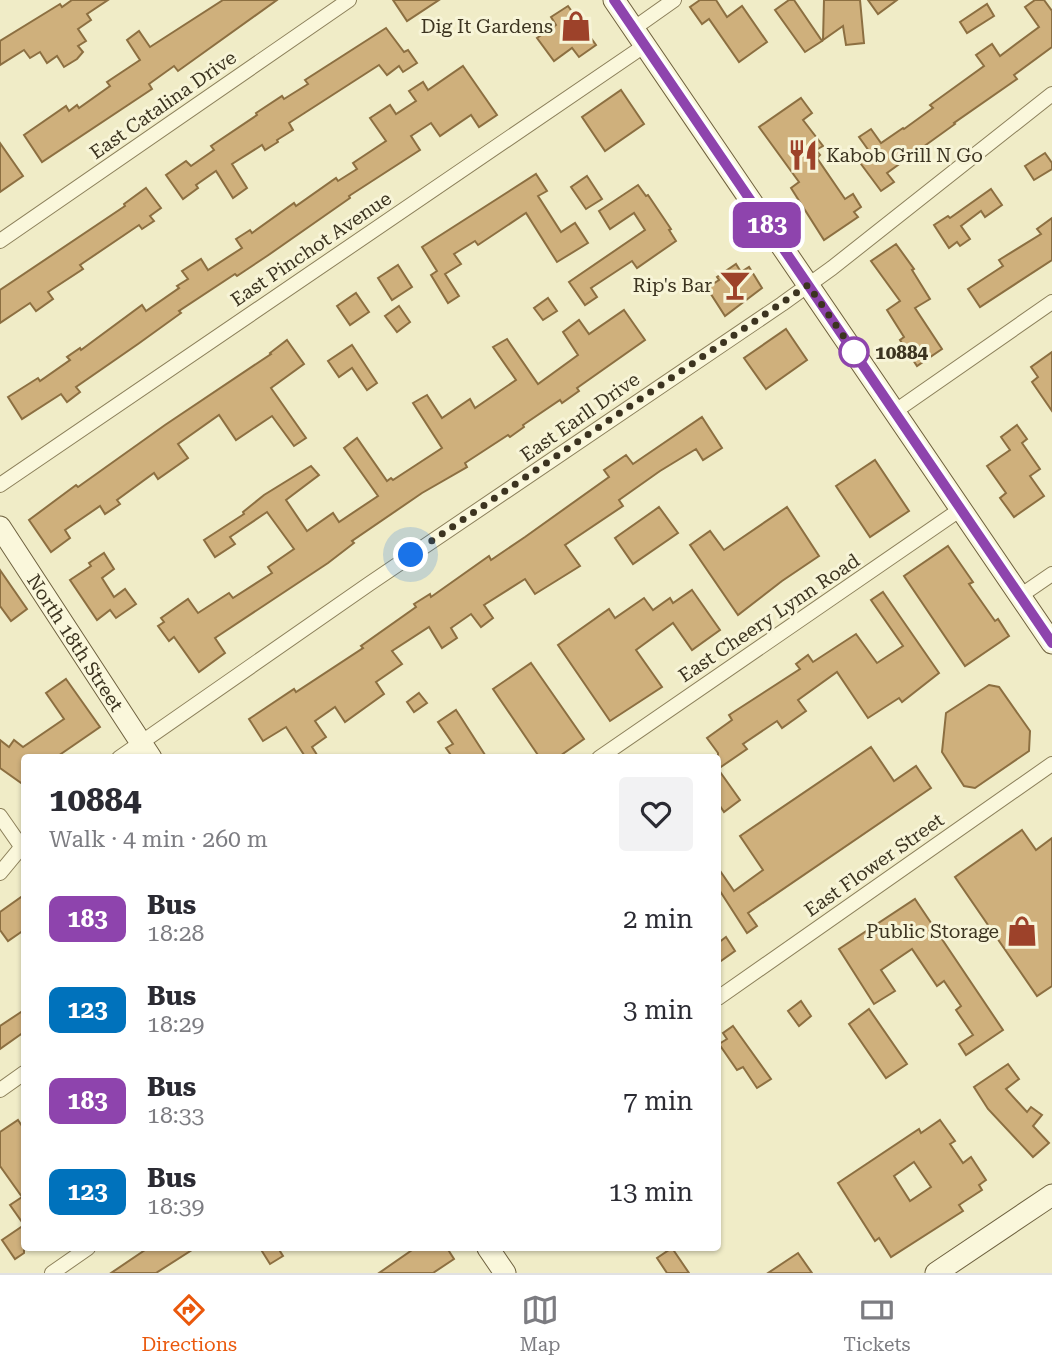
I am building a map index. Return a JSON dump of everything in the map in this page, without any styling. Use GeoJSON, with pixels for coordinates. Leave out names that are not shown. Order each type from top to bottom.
{"type":"FeatureCollection","features":[{"type":"Feature","properties":{"kind":"main road"},"geometry":{"type":"LineString","coordinates":[[614,0],[1052,643]]}},
{"type":"Feature","properties":{"kind":"main road","name":"North 18th Street"},"geometry":{"type":"LineString","coordinates":[[0,527],[146,750]]}},
{"type":"Feature","properties":{"kind":"main road"},"geometry":{"type":"LineString","coordinates":[[936,1273],[1052,1195]]}},
{"type":"Feature","properties":{"kind":"main road"},"geometry":{"type":"LineString","coordinates":[[490,1251],[505,1273]]}},
{"type":"Feature","properties":{"kind":"street","name":"East Catalina Drive"},"geometry":{"type":"LineString","coordinates":[[0,241],[349,0]]}},
{"type":"Feature","properties":{"kind":"street","name":"East Pinchot Avenue"},"geometry":{"type":"LineString","coordinates":[[0,485],[639,38],[674,0]]}},
{"type":"Feature","properties":{"kind":"street","name":"East Earll Drive"},"geometry":{"type":"LineString","coordinates":[[146,750],[808,285],[1052,94]]}},
{"type":"Feature","properties":{"kind":"street"},"geometry":{"type":"LineString","coordinates":[[894,412],[1052,302]]}},
{"type":"Feature","properties":{"kind":"street","name":"East Cheery Lynn Road"},"geometry":{"type":"LineString","coordinates":[[605,754],[961,509]]}},
{"type":"Feature","properties":{"kind":"street"},"geometry":{"type":"LineString","coordinates":[[1020,596],[1052,574]]}},
{"type":"Feature","properties":{"kind":"street","name":"East Flower Street"},"geometry":{"type":"LineString","coordinates":[[721,996],[1052,764]]}},
{"type":"Feature","properties":{"kind":"street"},"geometry":{"type":"LineString","coordinates":[[0,816],[21,843]]}},
{"type":"Feature","properties":{"kind":"street"},"geometry":{"type":"LineString","coordinates":[[0,873],[21,850]]}},
{"type":"Feature","properties":{"kind":"street"},"geometry":{"type":"LineString","coordinates":[[0,1090],[21,1075]]}},
{"type":"Feature","properties":{"kind":"street"},"geometry":{"type":"LineString","coordinates":[[52,1273],[84,1251]]}},
{"type":"Feature","properties":{"kind":"building"},"geometry":{"type":"Polygon","coordinates":[[[72,0],[108,0],[87,14],[91,20],[78,29],[86,41],[78,46],[83,52],[77,59],[64,67],[57,56],[47,63],[40,52],[30,58],[24,50],[0,65],[0,41],[60,4],[62,7],[72,0]]]}},
{"type":"Feature","properties":{"kind":"building"},"geometry":{"type":"Polygon","coordinates":[[[223,0],[277,0],[178,71],[174,66],[149,84],[152,89],[42,162],[24,135],[66,106],[69,111],[77,105],[79,108],[110,86],[107,82],[140,60],[127,40],[139,31],[150,47],[223,0]]]}},
{"type":"Feature","properties":{"kind":"building"},"geometry":{"type":"Polygon","coordinates":[[[393,0],[439,0],[407,21],[393,0]]]}},
{"type":"Feature","properties":{"kind":"building"},"geometry":{"type":"Polygon","coordinates":[[[700,0],[716,0],[727,17],[742,6],[767,42],[739,62],[709,19],[702,24],[690,7],[700,0]]]}},
{"type":"Feature","properties":{"kind":"building"},"geometry":{"type":"Polygon","coordinates":[[[789,0],[794,0],[822,41],[805,52],[775,10],[789,0]]]}},
{"type":"Feature","properties":{"kind":"building"},"geometry":{"type":"Polygon","coordinates":[[[824,0],[860,0],[864,43],[846,45],[843,26],[823,40],[824,0]]]}},
{"type":"Feature","properties":{"kind":"building"},"geometry":{"type":"Polygon","coordinates":[[[868,0],[897,0],[878,14],[868,0]]]}},
{"type":"Feature","properties":{"kind":"building"},"geometry":{"type":"Polygon","coordinates":[[[1035,0],[1044,0],[1052,11],[1052,47],[1014,75],[1017,79],[887,173],[894,182],[881,191],[858,160],[869,151],[859,137],[871,129],[881,143],[904,129],[933,108],[930,105],[984,66],[976,55],[992,44],[1000,56],[1039,27],[1025,7],[1035,0]]]}},
{"type":"Feature","properties":{"kind":"building"},"geometry":{"type":"Polygon","coordinates":[[[987,4],[994,16],[967,33],[960,22],[987,4]]]}},
{"type":"Feature","properties":{"kind":"building"},"geometry":{"type":"Polygon","coordinates":[[[568,6],[596,45],[579,57],[572,48],[554,61],[537,38],[556,25],[551,17],[568,6]]]}},
{"type":"Feature","properties":{"kind":"building"},"geometry":{"type":"Polygon","coordinates":[[[386,28],[404,52],[408,50],[417,63],[403,72],[399,66],[387,75],[379,65],[289,123],[293,130],[277,140],[278,142],[265,150],[262,145],[232,164],[247,188],[233,198],[216,171],[196,185],[198,188],[183,199],[166,175],[186,161],[191,166],[214,150],[211,146],[257,115],[256,113],[282,96],[284,99],[308,84],[305,80],[386,28]]]}},
{"type":"Feature","properties":{"kind":"building"},"geometry":{"type":"Polygon","coordinates":[[[463,66],[497,115],[479,127],[471,115],[440,136],[431,123],[411,136],[420,150],[349,196],[350,198],[267,256],[179,311],[181,313],[76,387],[80,392],[67,402],[61,394],[22,419],[8,397],[38,378],[40,381],[70,360],[67,357],[80,348],[81,350],[142,305],[146,311],[179,288],[177,286],[188,279],[182,271],[201,259],[208,270],[242,248],[236,239],[250,230],[252,233],[294,203],[296,206],[336,178],[338,181],[357,169],[353,163],[386,141],[370,118],[390,105],[396,114],[416,101],[409,91],[423,82],[428,90],[463,66]]]}},
{"type":"Feature","properties":{"kind":"building"},"geometry":{"type":"Polygon","coordinates":[[[621,90],[644,124],[605,151],[582,117],[621,90]]]}},
{"type":"Feature","properties":{"kind":"building"},"geometry":{"type":"Polygon","coordinates":[[[801,98],[812,113],[803,120],[823,146],[816,150],[820,155],[817,158],[845,199],[853,194],[861,207],[854,212],[858,217],[824,240],[791,188],[799,182],[759,127],[801,98]]]}},
{"type":"Feature","properties":{"kind":"building"},"geometry":{"type":"Polygon","coordinates":[[[0,143],[23,176],[0,192],[0,143]]]}},
{"type":"Feature","properties":{"kind":"building"},"geometry":{"type":"Polygon","coordinates":[[[1045,153],[1052,163],[1052,169],[1034,180],[1025,166],[1045,153]]]}},
{"type":"Feature","properties":{"kind":"building"},"geometry":{"type":"Polygon","coordinates":[[[536,174],[547,191],[538,196],[561,232],[575,223],[588,243],[557,262],[526,213],[478,245],[475,241],[454,254],[461,264],[445,274],[459,296],[448,303],[431,275],[437,271],[422,247],[536,174]]]}},
{"type":"Feature","properties":{"kind":"building"},"geometry":{"type":"Polygon","coordinates":[[[587,176],[602,199],[586,209],[571,187],[587,176]]]}},
{"type":"Feature","properties":{"kind":"building"},"geometry":{"type":"Polygon","coordinates":[[[638,185],[646,196],[648,195],[676,241],[637,268],[632,261],[591,288],[597,297],[585,305],[569,282],[645,230],[634,213],[610,229],[599,211],[638,185]]]}},
{"type":"Feature","properties":{"kind":"building"},"geometry":{"type":"Polygon","coordinates":[[[146,188],[161,208],[150,216],[154,221],[142,229],[139,225],[80,265],[83,269],[48,292],[53,299],[36,311],[30,303],[0,323],[0,290],[125,206],[124,204],[146,188]]]}},
{"type":"Feature","properties":{"kind":"building"},"geometry":{"type":"Polygon","coordinates":[[[991,189],[1002,205],[985,217],[981,211],[961,226],[970,239],[960,246],[957,242],[949,248],[934,225],[948,216],[950,218],[991,189]]]}},
{"type":"Feature","properties":{"kind":"building"},"geometry":{"type":"Polygon","coordinates":[[[1052,218],[1052,260],[980,307],[968,289],[1003,266],[999,260],[1041,234],[1037,229],[1052,218]]]}},
{"type":"Feature","properties":{"kind":"building"},"geometry":{"type":"Polygon","coordinates":[[[896,244],[914,269],[912,270],[930,299],[915,308],[942,349],[917,366],[900,340],[904,337],[887,310],[900,301],[871,261],[896,244]]]}},
{"type":"Feature","properties":{"kind":"building","name":"Rip's Bar"},"geometry":{"type":"Polygon","coordinates":[[[736,264],[741,272],[749,267],[762,288],[725,316],[707,288],[736,264]]]}},
{"type":"Feature","properties":{"kind":"building"},"geometry":{"type":"Polygon","coordinates":[[[398,265],[412,287],[392,300],[378,278],[398,265]]]}},
{"type":"Feature","properties":{"kind":"building"},"geometry":{"type":"Polygon","coordinates":[[[356,293],[369,312],[350,325],[337,306],[356,293]]]}},
{"type":"Feature","properties":{"kind":"building"},"geometry":{"type":"Polygon","coordinates":[[[548,298],[557,311],[543,320],[534,308],[548,298]]]}},
{"type":"Feature","properties":{"kind":"building"},"geometry":{"type":"Polygon","coordinates":[[[399,306],[410,322],[397,332],[385,316],[399,306]]]}},
{"type":"Feature","properties":{"kind":"building"},"geometry":{"type":"Polygon","coordinates":[[[624,310],[645,340],[577,388],[579,391],[562,403],[560,400],[510,437],[508,435],[465,463],[467,467],[422,493],[352,541],[354,543],[328,563],[215,638],[225,653],[199,672],[174,637],[169,641],[158,626],[164,622],[161,618],[188,599],[198,613],[229,593],[233,598],[272,573],[268,567],[294,549],[267,512],[230,537],[235,544],[215,557],[204,540],[244,514],[243,512],[264,495],[311,466],[319,475],[286,500],[307,531],[333,513],[339,522],[378,496],[344,448],[357,438],[387,481],[391,478],[393,480],[442,448],[413,403],[427,395],[442,418],[470,399],[475,408],[516,380],[493,347],[507,339],[538,384],[578,355],[563,332],[579,320],[589,334],[624,310]]]}},
{"type":"Feature","properties":{"kind":"building"},"geometry":{"type":"Polygon","coordinates":[[[786,329],[807,360],[766,389],[744,358],[786,329]]]}},
{"type":"Feature","properties":{"kind":"building"},"geometry":{"type":"Polygon","coordinates":[[[287,340],[304,364],[271,388],[306,438],[294,446],[272,416],[236,440],[219,415],[178,444],[188,458],[158,479],[154,473],[117,500],[120,504],[105,514],[100,506],[65,530],[70,538],[51,552],[29,520],[76,485],[78,487],[271,354],[287,340]]]}},
{"type":"Feature","properties":{"kind":"building"},"geometry":{"type":"Polygon","coordinates":[[[352,345],[377,383],[367,390],[352,368],[339,377],[328,361],[352,345]]]}},
{"type":"Feature","properties":{"kind":"building"},"geometry":{"type":"Polygon","coordinates":[[[1052,352],[1052,411],[1032,382],[1038,377],[1031,367],[1052,352]]]}},
{"type":"Feature","properties":{"kind":"building"},"geometry":{"type":"Polygon","coordinates":[[[702,417],[722,448],[703,460],[696,449],[619,500],[623,506],[565,545],[580,566],[535,594],[525,579],[484,605],[493,618],[481,627],[471,614],[451,628],[457,638],[442,648],[429,627],[392,651],[402,664],[376,682],[384,694],[345,722],[335,707],[315,721],[326,737],[312,747],[316,754],[303,754],[286,727],[263,741],[249,719],[363,648],[361,646],[416,607],[414,604],[430,594],[431,597],[489,556],[491,560],[525,537],[609,477],[604,470],[626,455],[633,464],[702,417]]]}},
{"type":"Feature","properties":{"kind":"building"},"geometry":{"type":"Polygon","coordinates":[[[1017,425],[1027,439],[1022,443],[1040,469],[1030,476],[1044,496],[1014,517],[1000,498],[1006,493],[987,466],[1010,450],[1001,437],[1017,425]]]}},
{"type":"Feature","properties":{"kind":"building"},"geometry":{"type":"Polygon","coordinates":[[[875,460],[909,511],[870,537],[836,486],[875,460]]]}},
{"type":"Feature","properties":{"kind":"building"},"geometry":{"type":"Polygon","coordinates":[[[659,507],[678,533],[633,564],[615,538],[659,507]]]}},
{"type":"Feature","properties":{"kind":"building"},"geometry":{"type":"Polygon","coordinates":[[[787,507],[819,556],[738,615],[690,545],[710,531],[724,550],[787,507]]]}},
{"type":"Feature","properties":{"kind":"building"},"geometry":{"type":"Polygon","coordinates":[[[948,546],[973,582],[969,584],[1009,636],[965,666],[904,576],[948,546]]]}},
{"type":"Feature","properties":{"kind":"building"},"geometry":{"type":"Polygon","coordinates":[[[104,553],[114,569],[102,578],[114,597],[125,589],[136,604],[116,618],[110,610],[97,620],[70,580],[104,553]]]}},
{"type":"Feature","properties":{"kind":"building"},"geometry":{"type":"Polygon","coordinates":[[[0,570],[27,609],[11,621],[0,606],[0,570]]]}},
{"type":"Feature","properties":{"kind":"building"},"geometry":{"type":"Polygon","coordinates":[[[692,590],[720,630],[692,650],[673,623],[636,650],[662,687],[610,721],[558,645],[609,609],[615,618],[644,598],[653,610],[670,598],[673,603],[692,590]]]}},
{"type":"Feature","properties":{"kind":"building"},"geometry":{"type":"Polygon","coordinates":[[[883,592],[939,673],[902,702],[899,698],[868,718],[837,672],[798,700],[806,711],[782,728],[777,721],[743,744],[747,749],[721,767],[721,754],[718,754],[707,738],[732,720],[729,715],[800,669],[796,664],[808,655],[813,662],[856,634],[877,663],[903,646],[871,600],[883,592]]]}},
{"type":"Feature","properties":{"kind":"building"},"geometry":{"type":"Polygon","coordinates":[[[531,663],[584,739],[563,754],[537,754],[493,689],[531,663]]]}},
{"type":"Feature","properties":{"kind":"building"},"geometry":{"type":"Polygon","coordinates":[[[66,679],[100,727],[61,754],[21,754],[21,783],[0,768],[0,740],[9,747],[14,740],[23,747],[64,719],[46,693],[66,679]]]}},
{"type":"Feature","properties":{"kind":"building"},"geometry":{"type":"Polygon","coordinates":[[[989,685],[999,687],[1030,731],[1029,751],[975,788],[964,786],[942,752],[946,713],[989,685]]]}},
{"type":"Feature","properties":{"kind":"building"},"geometry":{"type":"Polygon","coordinates":[[[419,693],[427,703],[414,712],[407,702],[419,693]]]}},
{"type":"Feature","properties":{"kind":"building"},"geometry":{"type":"Polygon","coordinates":[[[456,710],[484,754],[450,754],[446,748],[453,744],[438,722],[456,710]]]}},
{"type":"Feature","properties":{"kind":"building"},"geometry":{"type":"Polygon","coordinates":[[[871,747],[894,781],[916,766],[931,788],[748,913],[757,926],[747,933],[721,893],[721,872],[734,891],[763,870],[740,836],[871,747]]]}},
{"type":"Feature","properties":{"kind":"building"},"geometry":{"type":"Polygon","coordinates":[[[721,773],[740,800],[724,812],[721,808],[721,773]]]}},
{"type":"Feature","properties":{"kind":"building","name":"Public Storage"},"geometry":{"type":"Polygon","coordinates":[[[1022,830],[1036,850],[1052,838],[1052,986],[1037,996],[955,877],[1022,830]]]}},
{"type":"Feature","properties":{"kind":"building"},"geometry":{"type":"Polygon","coordinates":[[[21,897],[21,932],[8,941],[0,930],[0,912],[21,897]]]}},
{"type":"Feature","properties":{"kind":"building"},"geometry":{"type":"Polygon","coordinates":[[[915,899],[1003,1030],[966,1055],[959,1044],[973,1035],[956,1010],[961,1006],[944,981],[937,986],[912,949],[881,970],[895,991],[874,1004],[839,949],[915,899]]]}},
{"type":"Feature","properties":{"kind":"building"},"geometry":{"type":"Polygon","coordinates":[[[726,937],[735,951],[721,961],[721,941],[726,937]]]}},
{"type":"Feature","properties":{"kind":"building"},"geometry":{"type":"Polygon","coordinates":[[[801,1001],[811,1016],[799,1026],[788,1011],[801,1001]]]}},
{"type":"Feature","properties":{"kind":"building"},"geometry":{"type":"Polygon","coordinates":[[[869,1009],[907,1064],[886,1078],[849,1024],[869,1009]]]}},
{"type":"Feature","properties":{"kind":"building"},"geometry":{"type":"Polygon","coordinates":[[[21,1012],[21,1034],[0,1049],[0,1026],[21,1012]]]}},
{"type":"Feature","properties":{"kind":"building"},"geometry":{"type":"Polygon","coordinates":[[[733,1026],[771,1079],[757,1088],[743,1067],[737,1070],[721,1047],[721,1043],[727,1039],[723,1033],[733,1026]]]}},
{"type":"Feature","properties":{"kind":"building"},"geometry":{"type":"Polygon","coordinates":[[[1008,1064],[1019,1079],[1006,1089],[1027,1112],[1031,1107],[1042,1115],[1033,1126],[1049,1143],[1033,1157],[988,1109],[974,1087],[1008,1064]]]}},
{"type":"Feature","properties":{"kind":"building"},"geometry":{"type":"Polygon","coordinates":[[[18,1120],[21,1124],[21,1196],[0,1166],[0,1132],[18,1120]]]}},
{"type":"Feature","properties":{"kind":"building"},"geometry":{"type":"Polygon","coordinates":[[[940,1120],[955,1141],[950,1144],[963,1163],[971,1157],[986,1180],[979,1185],[982,1190],[959,1205],[963,1211],[891,1257],[879,1238],[875,1241],[838,1183],[919,1129],[921,1133],[940,1120]],[[914,1162],[894,1176],[910,1201],[931,1187],[914,1162]]]}},
{"type":"Feature","properties":{"kind":"building"},"geometry":{"type":"Polygon","coordinates":[[[21,1198],[21,1221],[10,1205],[21,1198]]]}},
{"type":"Feature","properties":{"kind":"building"},"geometry":{"type":"Polygon","coordinates":[[[21,1227],[21,1251],[24,1253],[15,1259],[2,1240],[21,1227]]]}},
{"type":"Feature","properties":{"kind":"building"},"geometry":{"type":"Polygon","coordinates":[[[144,1251],[190,1251],[156,1273],[111,1273],[144,1251]]]}},
{"type":"Feature","properties":{"kind":"building"},"geometry":{"type":"Polygon","coordinates":[[[262,1251],[280,1251],[283,1256],[270,1264],[262,1251]]]}},
{"type":"Feature","properties":{"kind":"building"},"geometry":{"type":"Polygon","coordinates":[[[411,1251],[449,1251],[454,1259],[433,1273],[379,1273],[411,1251]]]}},
{"type":"Feature","properties":{"kind":"building"},"geometry":{"type":"Polygon","coordinates":[[[668,1251],[674,1251],[689,1273],[667,1273],[657,1258],[668,1251]]]}},
{"type":"Feature","properties":{"kind":"building"},"geometry":{"type":"Polygon","coordinates":[[[798,1253],[812,1273],[768,1273],[798,1253]]]}},
{"type":"Feature","properties":{"kind":"bus line","name":"183"},"geometry":{"type":"LineString","coordinates":[[614,0],[1052,643]]}},
{"type":"Feature","properties":{"kind":"place","name":"Dig It Gardens"},"geometry":{"type":"Point","coordinates":[576,26]}},
{"type":"Feature","properties":{"kind":"place","name":"Kabob Grill N Go"},"geometry":{"type":"Point","coordinates":[803,155]}},
{"type":"Feature","properties":{"kind":"place","name":"Rip's Bar"},"geometry":{"type":"Point","coordinates":[735,285]}},
{"type":"Feature","properties":{"kind":"place","name":"10884"},"geometry":{"type":"Point","coordinates":[854,352]}},
{"type":"Feature","properties":{"kind":"place","name":"Public Storage"},"geometry":{"type":"Point","coordinates":[1022,931]}},
{"type":"Feature","properties":{"kind":"route"},"geometry":{"type":"LineString","coordinates":[[411,555],[808,285],[858,357],[854,352]]}}]}
